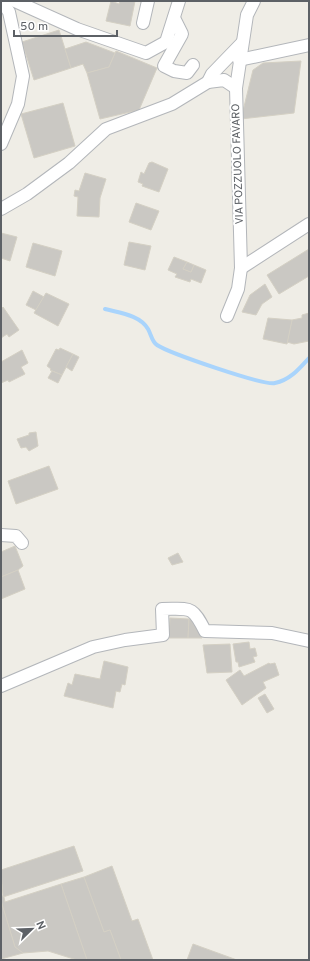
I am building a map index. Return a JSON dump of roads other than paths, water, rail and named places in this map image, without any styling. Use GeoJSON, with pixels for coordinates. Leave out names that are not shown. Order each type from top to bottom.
{"type":"FeatureCollection","features":[{"type":"Feature","properties":{"kind":"street"},"geometry":{"type":"LineString","coordinates":[[1,144],[18,104],[23,76],[9,12],[2,1]]}},
{"type":"Feature","properties":{"kind":"street"},"geometry":{"type":"LineString","coordinates":[[15,1],[77,29],[146,53],[166,42],[179,1]]}},
{"type":"Feature","properties":{"kind":"street"},"geometry":{"type":"LineString","coordinates":[[142,23],[148,1]]}},
{"type":"Feature","properties":{"kind":"street","name":"VIA POZZUOLO FAVARO"},"geometry":{"type":"LineString","coordinates":[[227,316],[238,289],[241,268],[236,88],[239,72],[239,60],[247,15],[254,1]]}},
{"type":"Feature","properties":{"kind":"street"},"geometry":{"type":"LineString","coordinates":[[174,18],[182,34],[164,66],[174,71],[187,73],[193,65]]}},
{"type":"Feature","properties":{"kind":"street"},"geometry":{"type":"LineString","coordinates":[[208,82],[212,74],[242,42]]}},
{"type":"Feature","properties":{"kind":"street"},"geometry":{"type":"LineString","coordinates":[[239,60],[309,45]]}},
{"type":"Feature","properties":{"kind":"street"},"geometry":{"type":"LineString","coordinates":[[1,209],[27,194],[69,163],[106,130],[172,104],[208,82],[224,80],[236,88]]}},
{"type":"Feature","properties":{"kind":"street"},"geometry":{"type":"LineString","coordinates":[[241,268],[309,224]]}},
{"type":"Feature","properties":{"kind":"street"},"geometry":{"type":"LineString","coordinates":[[1,535],[16,536],[22,543]]}},
{"type":"Feature","properties":{"kind":"street"},"geometry":{"type":"LineString","coordinates":[[1,686],[93,647],[125,640],[163,635],[162,609],[189,609],[196,614],[205,632],[272,633],[309,641]]}},
{"type":"Feature","properties":{"kind":"waterway"},"geometry":{"type":"LineString","coordinates":[[105,309],[129,315],[140,321],[148,329],[155,344],[165,349],[216,368],[267,383],[280,382],[294,374],[309,358]]}}]}
